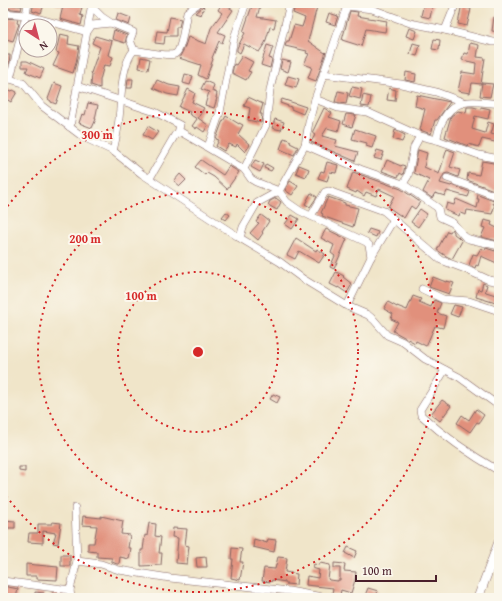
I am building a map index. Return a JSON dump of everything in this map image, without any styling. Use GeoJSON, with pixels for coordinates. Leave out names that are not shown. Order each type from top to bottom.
{"type":"FeatureCollection","features":[{"type":"Feature","properties":{"kind":"main road"},"geometry":{"type":"LineString","coordinates":[[478,598],[499,542]]}},
{"type":"Feature","properties":{"kind":"street"},"geometry":{"type":"LineString","coordinates":[[28,3],[26,15],[7,78],[23,83],[42,106],[83,137],[113,151],[142,174],[240,238],[280,262],[303,279],[347,306],[368,315],[387,335],[403,342],[425,359],[459,377],[499,406]]}},
{"type":"Feature","properties":{"kind":"street"},"geometry":{"type":"LineString","coordinates":[[134,50],[168,55],[178,52],[187,12],[199,3]]}},
{"type":"Feature","properties":{"kind":"street"},"geometry":{"type":"LineString","coordinates":[[208,147],[220,112],[234,38],[246,3]]}},
{"type":"Feature","properties":{"kind":"street"},"geometry":{"type":"LineString","coordinates":[[244,169],[266,125],[270,90],[290,3]]}},
{"type":"Feature","properties":{"kind":"street"},"geometry":{"type":"LineString","coordinates":[[339,3],[347,6],[372,9],[410,23],[492,42],[499,42]]}},
{"type":"Feature","properties":{"kind":"street"},"geometry":{"type":"LineString","coordinates":[[445,30],[456,3]]}},
{"type":"Feature","properties":{"kind":"street"},"geometry":{"type":"LineString","coordinates":[[91,4],[102,17],[133,32],[130,40],[134,50]]}},
{"type":"Feature","properties":{"kind":"street"},"geometry":{"type":"LineString","coordinates":[[70,127],[91,4]]}},
{"type":"Feature","properties":{"kind":"street"},"geometry":{"type":"LineString","coordinates":[[240,238],[244,227],[258,204],[279,191],[305,145],[308,122],[347,6]]}},
{"type":"Feature","properties":{"kind":"street"},"geometry":{"type":"LineString","coordinates":[[3,13],[26,15],[87,32]]}},
{"type":"Feature","properties":{"kind":"street"},"geometry":{"type":"LineString","coordinates":[[87,32],[92,25],[112,23]]}},
{"type":"Feature","properties":{"kind":"street"},"geometry":{"type":"LineString","coordinates":[[113,151],[118,127],[124,73],[129,57],[134,50]]}},
{"type":"Feature","properties":{"kind":"street"},"geometry":{"type":"LineString","coordinates":[[324,74],[401,84],[436,92],[463,102]]}},
{"type":"Feature","properties":{"kind":"street"},"geometry":{"type":"LineString","coordinates":[[77,86],[155,112],[180,125],[178,133],[150,178]]}},
{"type":"Feature","properties":{"kind":"street"},"geometry":{"type":"LineString","coordinates":[[315,99],[338,108],[367,112],[420,136],[437,140],[479,155],[499,159]]}},
{"type":"Feature","properties":{"kind":"street"},"geometry":{"type":"LineString","coordinates":[[437,140],[437,133],[444,118],[453,107],[463,102],[474,101],[499,104]]}},
{"type":"Feature","properties":{"kind":"street"},"geometry":{"type":"LineString","coordinates":[[178,133],[181,132],[244,169],[251,179],[256,182],[279,191],[287,202],[300,211],[366,242],[369,245],[371,257]]}},
{"type":"Feature","properties":{"kind":"street"},"geometry":{"type":"LineString","coordinates":[[403,184],[408,176],[414,147],[420,136]]}},
{"type":"Feature","properties":{"kind":"street"},"geometry":{"type":"LineString","coordinates":[[305,145],[360,170],[403,184],[438,208],[440,217],[454,224],[465,237],[477,242],[499,246]]}},
{"type":"Feature","properties":{"kind":"street"},"geometry":{"type":"LineString","coordinates":[[447,178],[499,197]]}},
{"type":"Feature","properties":{"kind":"street"},"geometry":{"type":"LineString","coordinates":[[311,216],[325,192],[329,191],[384,211],[441,260],[489,280],[499,282]]}},
{"type":"Feature","properties":{"kind":"street"},"geometry":{"type":"LineString","coordinates":[[347,306],[371,257],[394,219]]}},
{"type":"Feature","properties":{"kind":"street"},"geometry":{"type":"LineString","coordinates":[[422,289],[443,299],[469,301],[499,311]]}},
{"type":"Feature","properties":{"kind":"street"},"geometry":{"type":"LineString","coordinates":[[445,370],[420,410],[420,415],[477,458],[499,471]]}},
{"type":"Feature","properties":{"kind":"street"},"geometry":{"type":"LineString","coordinates":[[71,598],[70,590],[77,561],[75,508]]}},
{"type":"Feature","properties":{"kind":"street"},"geometry":{"type":"LineString","coordinates":[[77,561],[101,564],[119,570],[170,578],[328,598]]}},
{"type":"Feature","properties":{"kind":"street"},"geometry":{"type":"LineString","coordinates":[[3,580],[70,590]]}},
{"type":"Feature","properties":{"kind":"building"},"geometry":{"type":"Polygon","coordinates":[[[34,3],[44,5],[41,13],[32,11],[34,3]]]}},
{"type":"Feature","properties":{"kind":"building"},"geometry":{"type":"Polygon","coordinates":[[[55,3],[83,3],[80,15],[83,16],[81,25],[60,19],[63,6],[55,3]]]}},
{"type":"Feature","properties":{"kind":"building"},"geometry":{"type":"Polygon","coordinates":[[[222,3],[233,10],[218,32],[225,35],[222,43],[219,41],[206,79],[198,75],[201,65],[179,58],[188,37],[206,44],[211,28],[222,13],[218,10],[222,3]]]}},
{"type":"Feature","properties":{"kind":"building"},"geometry":{"type":"Polygon","coordinates":[[[253,3],[261,3],[257,17],[276,20],[274,28],[270,27],[265,43],[259,52],[244,44],[240,53],[237,51],[237,48],[245,33],[243,32],[253,3]]]}},
{"type":"Feature","properties":{"kind":"building"},"geometry":{"type":"Polygon","coordinates":[[[296,3],[318,3],[308,41],[325,53],[326,52],[316,81],[308,78],[312,67],[304,64],[309,54],[306,53],[307,51],[285,46],[287,41],[289,41],[294,25],[302,27],[305,18],[293,13],[296,3]]]}},
{"type":"Feature","properties":{"kind":"building"},"geometry":{"type":"Polygon","coordinates":[[[424,3],[433,3],[430,18],[421,16],[424,3]]]}},
{"type":"Feature","properties":{"kind":"building"},"geometry":{"type":"Polygon","coordinates":[[[462,3],[468,3],[467,8],[471,9],[467,26],[458,24],[462,3]]]}},
{"type":"Feature","properties":{"kind":"building"},"geometry":{"type":"Polygon","coordinates":[[[3,4],[22,6],[21,10],[3,8],[3,4]]]}},
{"type":"Feature","properties":{"kind":"building"},"geometry":{"type":"Polygon","coordinates":[[[203,6],[201,15],[195,13],[203,6]]]}},
{"type":"Feature","properties":{"kind":"building"},"geometry":{"type":"Polygon","coordinates":[[[350,11],[358,12],[357,16],[387,21],[385,32],[366,29],[361,46],[342,40],[350,11]]]}},
{"type":"Feature","properties":{"kind":"building"},"geometry":{"type":"Polygon","coordinates":[[[118,13],[131,18],[129,25],[116,20],[118,13]]]}},
{"type":"Feature","properties":{"kind":"building"},"geometry":{"type":"Polygon","coordinates":[[[329,13],[338,16],[335,25],[326,22],[329,13]]]}},
{"type":"Feature","properties":{"kind":"building"},"geometry":{"type":"Polygon","coordinates":[[[170,17],[181,19],[179,27],[176,27],[176,36],[165,36],[164,44],[155,43],[157,31],[167,32],[170,17]]]}},
{"type":"Feature","properties":{"kind":"building"},"geometry":{"type":"Polygon","coordinates":[[[494,17],[499,17],[499,32],[492,31],[494,17]]]}},
{"type":"Feature","properties":{"kind":"building"},"geometry":{"type":"Polygon","coordinates":[[[3,18],[18,19],[18,27],[13,41],[3,38],[5,25],[3,25],[3,18]]]}},
{"type":"Feature","properties":{"kind":"building"},"geometry":{"type":"Polygon","coordinates":[[[409,28],[417,31],[414,39],[406,36],[409,28]]]}},
{"type":"Feature","properties":{"kind":"building"},"geometry":{"type":"Polygon","coordinates":[[[114,30],[127,35],[125,43],[112,39],[114,30]]]}},
{"type":"Feature","properties":{"kind":"building"},"geometry":{"type":"Polygon","coordinates":[[[60,34],[69,36],[68,44],[79,46],[73,73],[53,66],[58,58],[58,43],[60,34]]]}},
{"type":"Feature","properties":{"kind":"building"},"geometry":{"type":"Polygon","coordinates":[[[95,36],[112,41],[108,55],[113,57],[110,66],[104,65],[100,80],[100,88],[91,85],[91,73],[100,47],[92,43],[95,36]]]}},
{"type":"Feature","properties":{"kind":"building"},"geometry":{"type":"Polygon","coordinates":[[[434,39],[440,40],[439,50],[432,49],[434,39]]]}},
{"type":"Feature","properties":{"kind":"building"},"geometry":{"type":"Polygon","coordinates":[[[413,43],[420,45],[417,56],[410,54],[413,43]]]}},
{"type":"Feature","properties":{"kind":"building"},"geometry":{"type":"Polygon","coordinates":[[[470,43],[479,45],[477,57],[485,58],[481,84],[472,83],[470,93],[458,91],[462,72],[475,74],[476,63],[462,60],[464,53],[468,54],[470,43]]]}},
{"type":"Feature","properties":{"kind":"building"},"geometry":{"type":"Polygon","coordinates":[[[267,45],[273,47],[269,58],[272,59],[270,68],[261,65],[267,45]]]}},
{"type":"Feature","properties":{"kind":"building"},"geometry":{"type":"Polygon","coordinates":[[[3,55],[10,55],[9,64],[3,63],[3,55]]]}},
{"type":"Feature","properties":{"kind":"building"},"geometry":{"type":"Polygon","coordinates":[[[242,56],[253,62],[248,71],[251,72],[246,80],[232,73],[234,64],[236,65],[242,56]]]}},
{"type":"Feature","properties":{"kind":"building"},"geometry":{"type":"Polygon","coordinates":[[[141,57],[150,59],[148,70],[139,68],[141,57]]]}},
{"type":"Feature","properties":{"kind":"building"},"geometry":{"type":"Polygon","coordinates":[[[282,60],[291,62],[288,72],[280,69],[282,60]]]}},
{"type":"Feature","properties":{"kind":"building"},"geometry":{"type":"Polygon","coordinates":[[[22,61],[27,61],[44,69],[40,78],[26,72],[28,67],[22,67],[22,61]]]}},
{"type":"Feature","properties":{"kind":"building"},"geometry":{"type":"Polygon","coordinates":[[[406,72],[416,74],[415,82],[405,80],[406,72]]]}},
{"type":"Feature","properties":{"kind":"building"},"geometry":{"type":"Polygon","coordinates":[[[185,74],[193,76],[190,85],[183,83],[185,74]]]}},
{"type":"Feature","properties":{"kind":"building"},"geometry":{"type":"Polygon","coordinates":[[[288,76],[299,79],[296,88],[285,85],[288,76]]]}},
{"type":"Feature","properties":{"kind":"building"},"geometry":{"type":"Polygon","coordinates":[[[128,79],[133,79],[132,88],[127,88],[128,79]]]}},
{"type":"Feature","properties":{"kind":"building"},"geometry":{"type":"Polygon","coordinates":[[[157,80],[169,85],[180,87],[178,96],[167,94],[153,88],[157,80]]]}},
{"type":"Feature","properties":{"kind":"building"},"geometry":{"type":"Polygon","coordinates":[[[205,81],[214,85],[212,91],[217,93],[214,108],[205,105],[209,92],[201,89],[205,81]]]}},
{"type":"Feature","properties":{"kind":"building"},"geometry":{"type":"Polygon","coordinates":[[[54,83],[62,86],[56,104],[48,99],[54,83]]]}},
{"type":"Feature","properties":{"kind":"building"},"geometry":{"type":"Polygon","coordinates":[[[482,83],[493,84],[490,97],[480,96],[482,83]]]}},
{"type":"Feature","properties":{"kind":"building"},"geometry":{"type":"Polygon","coordinates":[[[352,87],[362,89],[360,99],[349,96],[352,87]]]}},
{"type":"Feature","properties":{"kind":"building"},"geometry":{"type":"Polygon","coordinates":[[[3,88],[17,92],[11,102],[3,97],[3,88]]]}},
{"type":"Feature","properties":{"kind":"building"},"geometry":{"type":"Polygon","coordinates":[[[389,88],[396,90],[395,101],[387,100],[389,88]]]}},
{"type":"Feature","properties":{"kind":"building"},"geometry":{"type":"Polygon","coordinates":[[[188,89],[195,93],[192,102],[204,108],[198,118],[208,125],[204,132],[197,127],[196,129],[192,126],[197,119],[189,114],[190,112],[179,107],[188,89]]]}},
{"type":"Feature","properties":{"kind":"building"},"geometry":{"type":"Polygon","coordinates":[[[338,91],[348,93],[346,104],[335,102],[338,91]]]}},
{"type":"Feature","properties":{"kind":"building"},"geometry":{"type":"Polygon","coordinates":[[[363,95],[371,97],[369,107],[361,106],[363,95]]]}},
{"type":"Feature","properties":{"kind":"building"},"geometry":{"type":"Polygon","coordinates":[[[417,95],[450,102],[437,120],[435,120],[431,134],[420,130],[425,109],[415,106],[417,95]]]}},
{"type":"Feature","properties":{"kind":"building"},"geometry":{"type":"Polygon","coordinates":[[[248,97],[263,104],[260,114],[262,114],[261,123],[248,120],[250,108],[244,106],[248,97]]]}},
{"type":"Feature","properties":{"kind":"building"},"geometry":{"type":"Polygon","coordinates":[[[282,99],[306,107],[303,114],[280,103],[282,99]]]}},
{"type":"Feature","properties":{"kind":"building"},"geometry":{"type":"Polygon","coordinates":[[[88,103],[98,105],[96,119],[92,128],[79,123],[82,114],[85,115],[88,103]]]}},
{"type":"Feature","properties":{"kind":"building"},"geometry":{"type":"Polygon","coordinates":[[[467,107],[481,109],[481,107],[490,109],[488,119],[475,116],[472,129],[485,133],[488,122],[494,124],[491,134],[499,136],[499,143],[482,139],[479,147],[468,144],[468,146],[445,137],[451,116],[458,111],[466,113],[467,107]]]}},
{"type":"Feature","properties":{"kind":"building"},"geometry":{"type":"Polygon","coordinates":[[[324,108],[332,113],[329,117],[341,121],[338,131],[327,128],[322,136],[337,140],[335,146],[358,152],[355,161],[311,142],[315,135],[312,133],[324,108]]]}},
{"type":"Feature","properties":{"kind":"building"},"geometry":{"type":"Polygon","coordinates":[[[346,114],[356,115],[352,127],[343,124],[346,114]]]}},
{"type":"Feature","properties":{"kind":"building"},"geometry":{"type":"Polygon","coordinates":[[[226,116],[243,125],[238,134],[250,145],[245,152],[237,144],[236,147],[229,144],[224,151],[216,146],[219,140],[216,139],[226,116]]]}},
{"type":"Feature","properties":{"kind":"building"},"geometry":{"type":"Polygon","coordinates":[[[275,119],[284,122],[281,130],[272,128],[275,119]]]}},
{"type":"Feature","properties":{"kind":"building"},"geometry":{"type":"Polygon","coordinates":[[[148,126],[158,132],[152,140],[143,135],[148,126]]]}},
{"type":"Feature","properties":{"kind":"building"},"geometry":{"type":"Polygon","coordinates":[[[355,129],[376,136],[372,148],[366,146],[367,143],[352,139],[355,129]]]}},
{"type":"Feature","properties":{"kind":"building"},"geometry":{"type":"Polygon","coordinates":[[[395,130],[405,135],[402,142],[393,139],[395,130]]]}},
{"type":"Feature","properties":{"kind":"building"},"geometry":{"type":"Polygon","coordinates":[[[284,138],[291,141],[290,143],[298,147],[294,155],[280,149],[284,138]]]}},
{"type":"Feature","properties":{"kind":"building"},"geometry":{"type":"Polygon","coordinates":[[[447,149],[455,152],[450,167],[460,170],[458,177],[448,173],[444,174],[440,183],[452,185],[470,192],[468,197],[447,191],[445,196],[435,193],[432,198],[423,192],[429,180],[414,173],[418,150],[427,153],[424,167],[439,174],[447,149]]]}},
{"type":"Feature","properties":{"kind":"building"},"geometry":{"type":"Polygon","coordinates":[[[377,150],[384,152],[381,160],[374,158],[377,150]]]}},
{"type":"Feature","properties":{"kind":"building"},"geometry":{"type":"Polygon","coordinates":[[[201,160],[223,175],[229,166],[239,172],[227,189],[214,177],[207,173],[205,175],[195,167],[201,160]]]}},
{"type":"Feature","properties":{"kind":"building"},"geometry":{"type":"Polygon","coordinates":[[[255,160],[264,164],[260,172],[251,167],[255,160]]]}},
{"type":"Feature","properties":{"kind":"building"},"geometry":{"type":"Polygon","coordinates":[[[387,160],[401,166],[405,166],[403,175],[400,173],[398,177],[382,171],[387,160]]]}},
{"type":"Feature","properties":{"kind":"building"},"geometry":{"type":"Polygon","coordinates":[[[482,161],[499,164],[499,192],[467,180],[468,173],[479,175],[482,161]]]}},
{"type":"Feature","properties":{"kind":"building"},"geometry":{"type":"Polygon","coordinates":[[[327,162],[338,165],[336,173],[330,172],[327,181],[318,178],[321,171],[324,172],[327,162]]]}},
{"type":"Feature","properties":{"kind":"building"},"geometry":{"type":"Polygon","coordinates":[[[266,164],[273,168],[271,171],[264,168],[266,164]]]}},
{"type":"Feature","properties":{"kind":"building"},"geometry":{"type":"Polygon","coordinates":[[[299,165],[309,169],[306,177],[296,173],[299,165]]]}},
{"type":"Feature","properties":{"kind":"building"},"geometry":{"type":"Polygon","coordinates":[[[353,172],[401,189],[420,202],[415,209],[411,206],[404,218],[388,207],[394,196],[379,189],[376,196],[366,192],[364,196],[357,191],[356,193],[347,189],[353,172]]]}},
{"type":"Feature","properties":{"kind":"building"},"geometry":{"type":"Polygon","coordinates":[[[180,174],[186,180],[180,186],[174,181],[180,174]]]}},
{"type":"Feature","properties":{"kind":"building"},"geometry":{"type":"Polygon","coordinates":[[[290,181],[298,186],[292,195],[285,190],[290,181]]]}},
{"type":"Feature","properties":{"kind":"building"},"geometry":{"type":"Polygon","coordinates":[[[311,193],[317,197],[310,207],[305,204],[311,193]]]}},
{"type":"Feature","properties":{"kind":"building"},"geometry":{"type":"Polygon","coordinates":[[[478,195],[494,201],[493,204],[495,204],[492,214],[467,210],[466,215],[460,213],[459,216],[445,210],[447,203],[454,205],[456,199],[477,208],[479,199],[477,199],[478,195]]]}},
{"type":"Feature","properties":{"kind":"building"},"geometry":{"type":"Polygon","coordinates":[[[328,197],[345,203],[345,205],[358,208],[353,227],[322,216],[323,214],[321,213],[328,197]]]}},
{"type":"Feature","properties":{"kind":"building"},"geometry":{"type":"Polygon","coordinates":[[[276,198],[281,202],[277,210],[268,205],[270,201],[276,198]]]}},
{"type":"Feature","properties":{"kind":"building"},"geometry":{"type":"Polygon","coordinates":[[[420,209],[427,214],[418,227],[411,222],[420,209]]]}},
{"type":"Feature","properties":{"kind":"building"},"geometry":{"type":"Polygon","coordinates":[[[226,212],[230,215],[226,220],[222,217],[226,212]]]}},
{"type":"Feature","properties":{"kind":"building"},"geometry":{"type":"Polygon","coordinates":[[[261,215],[269,221],[258,240],[250,233],[259,223],[256,222],[261,215]]]}},
{"type":"Feature","properties":{"kind":"building"},"geometry":{"type":"Polygon","coordinates":[[[292,215],[299,219],[292,229],[285,224],[292,215]]]}},
{"type":"Feature","properties":{"kind":"building"},"geometry":{"type":"Polygon","coordinates":[[[484,220],[492,222],[491,225],[499,229],[498,241],[481,237],[485,228],[482,227],[484,220]]]}},
{"type":"Feature","properties":{"kind":"building"},"geometry":{"type":"Polygon","coordinates":[[[326,229],[347,239],[334,269],[330,267],[335,256],[331,253],[334,245],[321,238],[326,229]]]}},
{"type":"Feature","properties":{"kind":"building"},"geometry":{"type":"Polygon","coordinates":[[[369,229],[378,232],[376,237],[367,233],[369,229]]]}},
{"type":"Feature","properties":{"kind":"building"},"geometry":{"type":"Polygon","coordinates":[[[452,229],[454,234],[462,241],[452,259],[437,250],[447,231],[450,232],[452,229]]]}},
{"type":"Feature","properties":{"kind":"building"},"geometry":{"type":"Polygon","coordinates":[[[296,238],[316,251],[317,249],[325,254],[319,263],[299,251],[295,259],[287,255],[296,238]]]}},
{"type":"Feature","properties":{"kind":"building"},"geometry":{"type":"Polygon","coordinates":[[[481,248],[485,250],[486,248],[499,251],[499,264],[481,256],[478,266],[476,265],[475,268],[469,265],[473,254],[477,255],[481,248]]]}},
{"type":"Feature","properties":{"kind":"building"},"geometry":{"type":"Polygon","coordinates":[[[336,272],[344,276],[343,277],[352,284],[347,293],[330,284],[336,272]]]}},
{"type":"Feature","properties":{"kind":"building"},"geometry":{"type":"Polygon","coordinates":[[[433,277],[446,282],[454,283],[449,294],[429,287],[433,277]]]}},
{"type":"Feature","properties":{"kind":"building"},"geometry":{"type":"Polygon","coordinates":[[[483,283],[487,285],[486,292],[499,296],[499,304],[476,297],[478,289],[481,290],[483,283]]]}},
{"type":"Feature","properties":{"kind":"building"},"geometry":{"type":"Polygon","coordinates":[[[413,296],[421,299],[419,302],[431,307],[434,300],[441,303],[437,313],[446,316],[443,328],[435,326],[426,346],[416,341],[415,343],[393,331],[398,322],[391,319],[393,314],[384,309],[388,302],[407,310],[413,296]]]}},
{"type":"Feature","properties":{"kind":"building"},"geometry":{"type":"Polygon","coordinates":[[[454,305],[462,307],[458,317],[450,314],[454,305]]]}},
{"type":"Feature","properties":{"kind":"building"},"geometry":{"type":"Polygon","coordinates":[[[273,394],[280,397],[277,403],[270,399],[273,394]]]}},
{"type":"Feature","properties":{"kind":"building"},"geometry":{"type":"Polygon","coordinates":[[[442,400],[451,406],[440,421],[431,414],[442,400]]]}},
{"type":"Feature","properties":{"kind":"building"},"geometry":{"type":"Polygon","coordinates":[[[476,409],[484,415],[479,423],[477,422],[470,432],[457,423],[462,415],[469,420],[476,409]]]}},
{"type":"Feature","properties":{"kind":"building"},"geometry":{"type":"Polygon","coordinates":[[[19,467],[25,467],[25,472],[19,471],[19,467]]]}},
{"type":"Feature","properties":{"kind":"building"},"geometry":{"type":"Polygon","coordinates":[[[83,516],[101,518],[101,516],[123,521],[121,534],[130,535],[128,548],[131,548],[129,559],[120,557],[119,564],[117,564],[112,562],[112,558],[97,557],[97,552],[88,551],[88,543],[94,543],[97,526],[82,525],[83,516]]]}},
{"type":"Feature","properties":{"kind":"building"},"geometry":{"type":"Polygon","coordinates":[[[4,520],[15,521],[15,528],[4,528],[4,520]]]}},
{"type":"Feature","properties":{"kind":"building"},"geometry":{"type":"Polygon","coordinates":[[[52,522],[61,523],[58,544],[53,543],[56,533],[43,531],[43,543],[28,542],[29,533],[38,533],[38,524],[52,524],[52,522]]]}},
{"type":"Feature","properties":{"kind":"building"},"geometry":{"type":"Polygon","coordinates":[[[149,523],[156,524],[155,536],[161,537],[159,553],[162,553],[161,565],[141,566],[141,550],[143,550],[145,535],[147,536],[149,523]]]}},
{"type":"Feature","properties":{"kind":"building"},"geometry":{"type":"Polygon","coordinates":[[[173,528],[187,529],[185,545],[189,546],[187,564],[176,563],[178,538],[172,537],[173,528]]]}},
{"type":"Feature","properties":{"kind":"building"},"geometry":{"type":"Polygon","coordinates":[[[254,539],[267,543],[268,539],[276,540],[274,552],[253,547],[254,539]]]}},
{"type":"Feature","properties":{"kind":"building"},"geometry":{"type":"Polygon","coordinates":[[[348,547],[357,551],[354,558],[345,553],[348,547]]]}},
{"type":"Feature","properties":{"kind":"building"},"geometry":{"type":"Polygon","coordinates":[[[232,548],[242,549],[240,562],[243,562],[240,580],[231,578],[233,559],[231,559],[232,548]]]}},
{"type":"Feature","properties":{"kind":"building"},"geometry":{"type":"Polygon","coordinates":[[[61,555],[70,555],[70,566],[61,566],[61,555]]]}},
{"type":"Feature","properties":{"kind":"building"},"geometry":{"type":"Polygon","coordinates":[[[206,557],[207,567],[197,567],[196,558],[206,557]]]}},
{"type":"Feature","properties":{"kind":"building"},"geometry":{"type":"Polygon","coordinates":[[[278,557],[287,558],[285,572],[297,574],[296,585],[272,580],[271,582],[262,581],[264,568],[275,569],[278,557]]]}},
{"type":"Feature","properties":{"kind":"building"},"geometry":{"type":"Polygon","coordinates":[[[320,563],[330,565],[329,580],[340,580],[340,568],[334,568],[334,563],[345,564],[344,571],[356,572],[351,593],[341,590],[340,595],[332,594],[333,588],[306,585],[307,576],[318,578],[319,570],[312,568],[314,564],[319,565],[320,563]]]}},
{"type":"Feature","properties":{"kind":"building"},"geometry":{"type":"Polygon","coordinates":[[[26,564],[58,567],[57,580],[37,579],[37,576],[26,576],[26,564]]]}},
{"type":"Feature","properties":{"kind":"building"},"geometry":{"type":"Polygon","coordinates":[[[3,586],[18,589],[16,598],[3,598],[3,586]]]}},
{"type":"Feature","properties":{"kind":"building"},"geometry":{"type":"Polygon","coordinates":[[[368,588],[378,591],[375,598],[364,598],[368,588]]]}},
{"type":"Feature","properties":{"kind":"building"},"geometry":{"type":"Polygon","coordinates":[[[35,592],[44,593],[43,598],[35,598],[35,592]]]}},
{"type":"Feature","properties":{"kind":"building"},"geometry":{"type":"Polygon","coordinates":[[[52,593],[65,596],[65,598],[51,598],[52,593]]]}}]}
